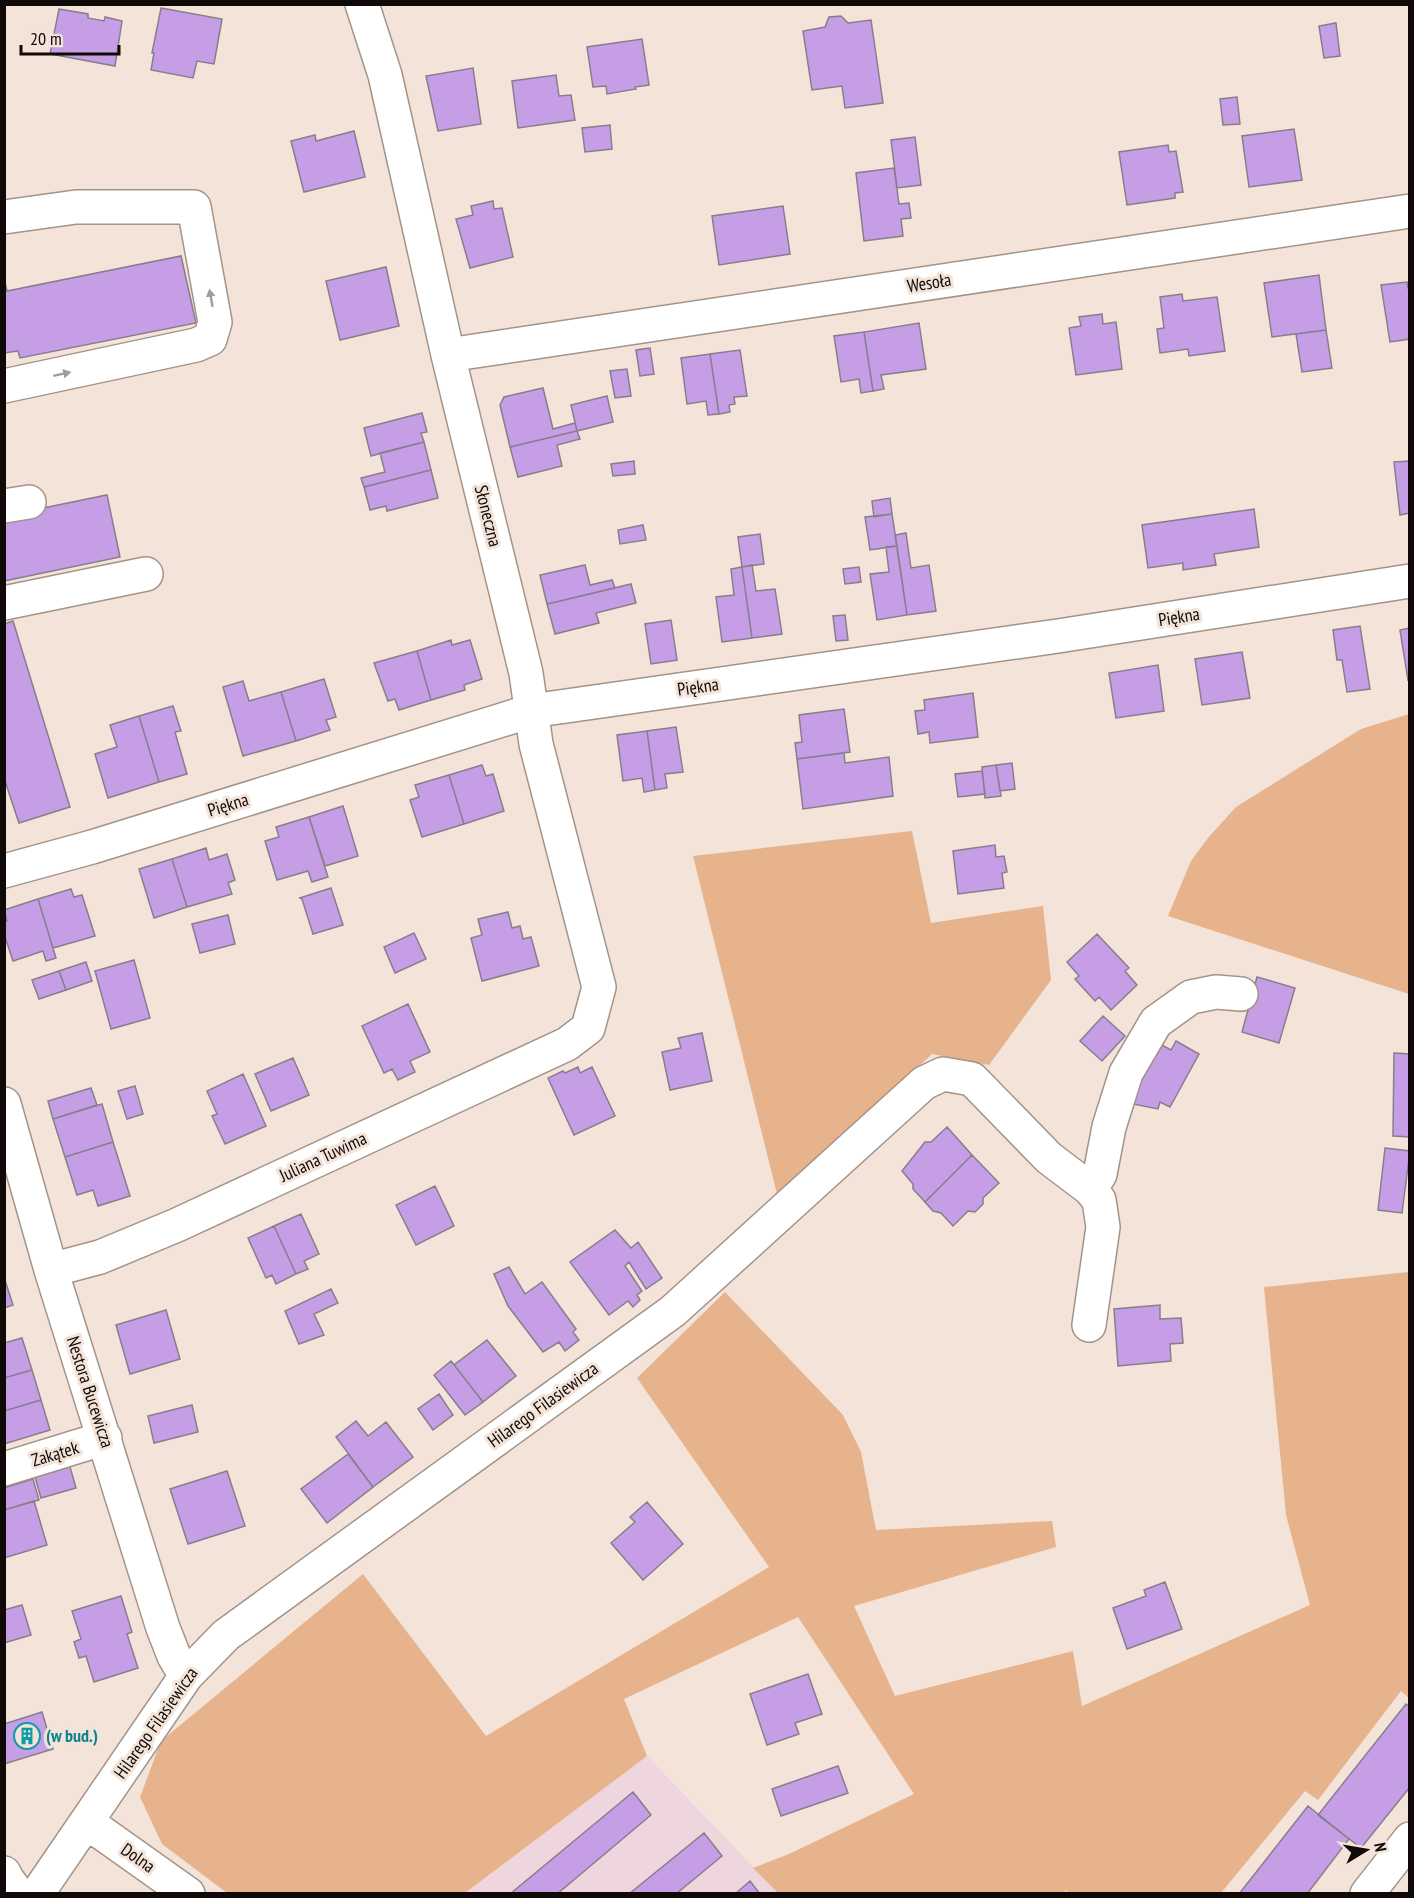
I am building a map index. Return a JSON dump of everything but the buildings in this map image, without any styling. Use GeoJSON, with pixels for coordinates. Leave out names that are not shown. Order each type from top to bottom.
{"type":"FeatureCollection","features":[{"type":"Feature","properties":{"kind":"street","name":"Słoneczna"},"geometry":{"type":"LineString","coordinates":[[362,4],[385,75],[448,355],[526,673],[536,744],[599,987],[588,1028]]}},
{"type":"Feature","properties":{"kind":"street"},"geometry":{"type":"LineString","coordinates":[[4,217],[76,207],[194,207],[215,322],[210,339],[196,345],[4,386]]}},
{"type":"Feature","properties":{"kind":"street","name":"Wesoła"},"geometry":{"type":"LineString","coordinates":[[448,355],[1410,211]]}},
{"type":"Feature","properties":{"kind":"street"},"geometry":{"type":"LineString","coordinates":[[4,603],[146,574]]}},
{"type":"Feature","properties":{"kind":"street","name":"Piękna"},"geometry":{"type":"LineString","coordinates":[[4,871],[92,847],[531,711],[1058,636],[1410,581]]}},
{"type":"Feature","properties":{"kind":"street"},"geometry":{"type":"LineString","coordinates":[[1089,1325],[1103,1227],[1099,1200],[1090,1189],[1100,1174],[1109,1127],[1126,1073],[1156,1022],[1191,997],[1216,992],[1241,994]]}},
{"type":"Feature","properties":{"kind":"street","name":"Juliana Tuwima"},"geometry":{"type":"LineString","coordinates":[[51,1270],[100,1257],[177,1225],[567,1044],[588,1028]]}},
{"type":"Feature","properties":{"kind":"street","name":"Hilarego Filasiewicza"},"geometry":{"type":"LineString","coordinates":[[38,1893],[186,1676],[226,1635],[673,1311],[924,1083],[943,1074],[972,1079],[1049,1158],[1090,1189]]}},
{"type":"Feature","properties":{"kind":"street","name":"Nestora Bucewicza"},"geometry":{"type":"LineString","coordinates":[[4,1104],[51,1270],[164,1628],[174,1656],[186,1676]]}},
{"type":"Feature","properties":{"kind":"street","name":"Zakątek"},"geometry":{"type":"LineString","coordinates":[[4,1470],[105,1438]]}},
{"type":"Feature","properties":{"kind":"street","name":"Dolna"},"geometry":{"type":"LineString","coordinates":[[87,1822],[188,1893]]}},
{"type":"Feature","properties":{"kind":"street"},"geometry":{"type":"LineString","coordinates":[[1367,1893],[1410,1839]]}},
{"type":"Feature","properties":{"kind":"street"},"geometry":{"type":"LineString","coordinates":[[4,1873],[18,1893]]}},
{"type":"Feature","properties":{"kind":"shaded area"},"geometry":{"type":"Polygon","coordinates":[[[1409,714],[1409,994],[1168,916],[1191,861],[1236,807],[1361,729],[1409,714]]]}},
{"type":"Feature","properties":{"kind":"shaded area"},"geometry":{"type":"Polygon","coordinates":[[[912,831],[931,923],[1043,906],[1051,980],[989,1065],[932,1054],[778,1198],[693,856],[912,831]]]}},
{"type":"Feature","properties":{"kind":"shaded area"},"geometry":{"type":"Polygon","coordinates":[[[1409,1272],[1409,1698],[1401,1691],[1318,1800],[1305,1791],[1221,1893],[1069,1894],[1066,1890],[1063,1894],[778,1893],[753,1868],[789,1854],[914,1794],[798,1617],[624,1699],[647,1756],[465,1893],[227,1893],[162,1844],[140,1797],[161,1741],[363,1574],[486,1736],[769,1567],[637,1378],[725,1292],[843,1415],[861,1452],[876,1530],[1052,1521],[1056,1547],[854,1606],[895,1696],[1073,1651],[1082,1706],[1310,1605],[1286,1515],[1264,1287],[1409,1272]]]}},
{"type":"Feature","properties":{"kind":"shaded area"},"geometry":{"type":"Polygon","coordinates":[[[647,1756],[778,1893],[465,1894],[647,1756]]]}},
{"type":"Feature","properties":{"kind":"place","name":"(w bud.)"},"geometry":{"type":"Point","coordinates":[27,1736]}}]}
